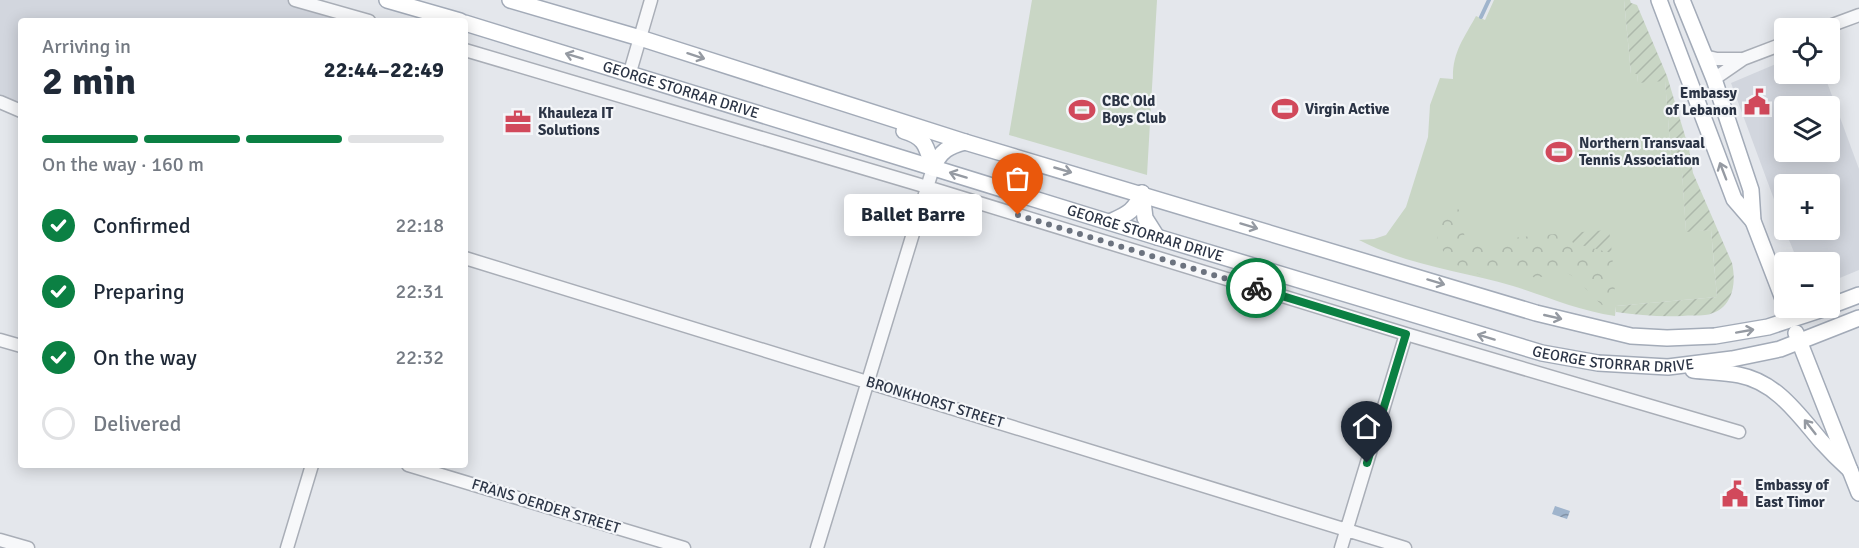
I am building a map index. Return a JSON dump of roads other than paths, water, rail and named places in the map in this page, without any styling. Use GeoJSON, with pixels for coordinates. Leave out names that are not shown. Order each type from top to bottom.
{"type":"FeatureCollection","features":[{"type":"Feature","properties":{"kind":"main road"},"geometry":{"type":"LineString","coordinates":[[387,0],[450,18]]}},
{"type":"Feature","properties":{"kind":"main road","name":"GEORGE STORRAR DRIVE"},"geometry":{"type":"LineString","coordinates":[[510,0],[640,38],[965,142],[1142,193],[1536,313],[1631,336],[1667,338],[1715,336],[1768,327],[1779,318]]}},
{"type":"Feature","properties":{"kind":"main road"},"geometry":{"type":"LineString","coordinates":[[1659,0],[1734,199],[1753,221]]}},
{"type":"Feature","properties":{"kind":"main road"},"geometry":{"type":"LineString","coordinates":[[1682,0],[1714,79],[1751,190],[1753,221],[1774,275]]}},
{"type":"Feature","properties":{"kind":"main road","name":"GEORGE STORRAR DRIVE"},"geometry":{"type":"LineString","coordinates":[[468,23],[1156,237],[1542,353],[1598,363],[1668,367],[1732,359],[1780,349],[1859,318]]}},
{"type":"Feature","properties":{"kind":"main road"},"geometry":{"type":"LineString","coordinates":[[813,93],[821,103],[835,110],[920,136],[925,142],[933,168]]}},
{"type":"Feature","properties":{"kind":"main road"},"geometry":{"type":"LineString","coordinates":[[933,168],[939,155],[946,148],[965,142]]}},
{"type":"Feature","properties":{"kind":"main road"},"geometry":{"type":"LineString","coordinates":[[1110,222],[1129,214],[1142,193]]}},
{"type":"Feature","properties":{"kind":"main road"},"geometry":{"type":"LineString","coordinates":[[1142,193],[1145,218],[1156,237]]}},
{"type":"Feature","properties":{"kind":"main road","name":"GEORGE STORRAR DRIVE"},"geometry":{"type":"LineString","coordinates":[[1840,302],[1859,295]]}},
{"type":"Feature","properties":{"kind":"main road"},"geometry":{"type":"LineString","coordinates":[[1791,318],[1859,493]]}},
{"type":"Feature","properties":{"kind":"main road"},"geometry":{"type":"LineString","coordinates":[[1668,367],[1740,375],[1763,384],[1784,399],[1850,470]]}},
{"type":"Feature","properties":{"kind":"street"},"geometry":{"type":"LineString","coordinates":[[295,0],[358,18]]}},
{"type":"Feature","properties":{"kind":"street"},"geometry":{"type":"LineString","coordinates":[[630,72],[651,0]]}},
{"type":"Feature","properties":{"kind":"street"},"geometry":{"type":"LineString","coordinates":[[1840,22],[1859,15]]}},
{"type":"Feature","properties":{"kind":"street"},"geometry":{"type":"LineString","coordinates":[[1714,79],[1743,59],[1774,47]]}},
{"type":"Feature","properties":{"kind":"street","name":"GEORGE STORRAR DRIVE"},"geometry":{"type":"LineString","coordinates":[[468,51],[1739,432]]}},
{"type":"Feature","properties":{"kind":"street"},"geometry":{"type":"LineString","coordinates":[[1704,56],[1717,59],[1743,59]]}},
{"type":"Feature","properties":{"kind":"street"},"geometry":{"type":"LineString","coordinates":[[0,102],[18,110]]}},
{"type":"Feature","properties":{"kind":"street"},"geometry":{"type":"LineString","coordinates":[[817,548],[933,168]]}},
{"type":"Feature","properties":{"kind":"street","name":"BRONKHORST STREET"},"geometry":{"type":"LineString","coordinates":[[468,259],[1405,548]]}},
{"type":"Feature","properties":{"kind":"street"},"geometry":{"type":"LineString","coordinates":[[1341,548],[1406,334]]}},
{"type":"Feature","properties":{"kind":"street"},"geometry":{"type":"LineString","coordinates":[[0,340],[18,345]]}},
{"type":"Feature","properties":{"kind":"street"},"geometry":{"type":"LineString","coordinates":[[287,548],[311,468]]}},
{"type":"Feature","properties":{"kind":"street","name":"FRANS OERDER STREET"},"geometry":{"type":"LineString","coordinates":[[418,468],[684,548]]}},
{"type":"Feature","properties":{"kind":"street"},"geometry":{"type":"LineString","coordinates":[[0,540],[28,548]]}},
{"type":"Feature","properties":{"kind":"water"},"geometry":{"type":"Polygon","coordinates":[[[1555,506],[1570,511],[1567,519],[1552,514],[1555,506]]]}},
{"type":"Feature","properties":{"kind":"waterway"},"geometry":{"type":"LineString","coordinates":[[1481,17],[1489,0]]}},
{"type":"Feature","properties":{"kind":"place","name":"Embassy of Lebanon"},"geometry":{"type":"Point","coordinates":[1757,102]}},
{"type":"Feature","properties":{"kind":"place","name":"Virgin Active"},"geometry":{"type":"Point","coordinates":[1285,109]}},
{"type":"Feature","properties":{"kind":"place","name":"CBC Old Boys Club"},"geometry":{"type":"Point","coordinates":[1082,110]}},
{"type":"Feature","properties":{"kind":"place","name":"Khauleza IT Solutions"},"geometry":{"type":"Point","coordinates":[518,122]}},
{"type":"Feature","properties":{"kind":"place","name":"Northern Transvaal Tennis Association"},"geometry":{"type":"Point","coordinates":[1559,152]}},
{"type":"Feature","properties":{"kind":"place","name":"Ballet Barre"},"geometry":{"type":"Point","coordinates":[1018,215]}},
{"type":"Feature","properties":{"kind":"place","name":"Embassy of East Timor"},"geometry":{"type":"Point","coordinates":[1735,494]}}]}
